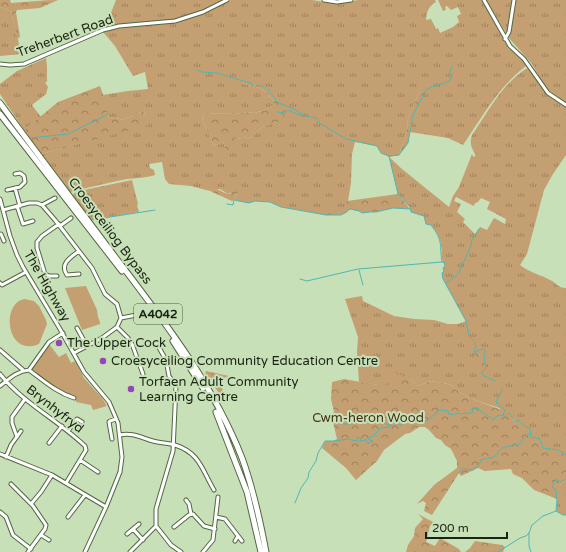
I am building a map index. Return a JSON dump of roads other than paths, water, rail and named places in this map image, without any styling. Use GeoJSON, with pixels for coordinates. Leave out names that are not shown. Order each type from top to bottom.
{"type":"FeatureCollection","features":[{"type":"Feature","properties":{"kind":"highway","name":"Croesyceiliog Bypass"},"geometry":{"type":"LineString","coordinates":[[0,103],[157,312],[203,380],[242,458],[256,505],[266,552]]}},
{"type":"Feature","properties":{"kind":"highway","name":"Croesyceiliog Bypass"},"geometry":{"type":"LineString","coordinates":[[0,114],[154,313],[206,392],[221,423],[247,492],[261,552]]}},
{"type":"Feature","properties":{"kind":"street","name":"Treherbert Road"},"geometry":{"type":"LineString","coordinates":[[1,65],[24,64],[103,30],[119,26],[175,21],[203,12],[227,0]]}},
{"type":"Feature","properties":{"kind":"street"},"geometry":{"type":"LineString","coordinates":[[324,0],[337,2],[351,0]]}},
{"type":"Feature","properties":{"kind":"street"},"geometry":{"type":"LineString","coordinates":[[484,0],[510,46],[524,58],[548,93],[566,105]]}},
{"type":"Feature","properties":{"kind":"street"},"geometry":{"type":"LineString","coordinates":[[505,39],[509,32],[514,0]]}},
{"type":"Feature","properties":{"kind":"street"},"geometry":{"type":"LineString","coordinates":[[7,190],[23,185],[25,179],[20,173],[15,174]]}},
{"type":"Feature","properties":{"kind":"street"},"geometry":{"type":"LineString","coordinates":[[15,188],[23,224],[34,222]]}},
{"type":"Feature","properties":{"kind":"street"},"geometry":{"type":"LineString","coordinates":[[42,206],[55,198]]}},
{"type":"Feature","properties":{"kind":"street","name":"The Highway"},"geometry":{"type":"LineString","coordinates":[[0,202],[18,255],[26,272],[84,372],[109,402],[116,419],[120,435],[122,464],[106,507],[85,552]]}},
{"type":"Feature","properties":{"kind":"street"},"geometry":{"type":"LineString","coordinates":[[3,210],[29,203],[38,203],[42,206],[59,225],[92,268],[105,294],[117,304],[121,318],[117,328],[110,334],[74,353]]}},
{"type":"Feature","properties":{"kind":"street"},"geometry":{"type":"LineString","coordinates":[[55,275],[49,276],[45,274],[37,248],[37,242],[42,236],[71,218]]}},
{"type":"Feature","properties":{"kind":"street"},"geometry":{"type":"LineString","coordinates":[[1,236],[4,241]]}},
{"type":"Feature","properties":{"kind":"street"},"geometry":{"type":"LineString","coordinates":[[76,273],[66,274],[64,264],[79,251]]}},
{"type":"Feature","properties":{"kind":"street"},"geometry":{"type":"LineString","coordinates":[[0,283],[2,285],[26,272]]}},
{"type":"Feature","properties":{"kind":"street"},"geometry":{"type":"LineString","coordinates":[[121,318],[142,314]]}},
{"type":"Feature","properties":{"kind":"street"},"geometry":{"type":"LineString","coordinates":[[78,328],[87,346]]}},
{"type":"Feature","properties":{"kind":"street"},"geometry":{"type":"LineString","coordinates":[[117,328],[132,344],[143,374]]}},
{"type":"Feature","properties":{"kind":"street"},"geometry":{"type":"LineString","coordinates":[[29,370],[49,342],[63,334]]}},
{"type":"Feature","properties":{"kind":"street"},"geometry":{"type":"LineString","coordinates":[[157,344],[166,360],[169,376],[176,386],[172,455],[156,509],[156,526],[171,545],[181,552]]}},
{"type":"Feature","properties":{"kind":"street"},"geometry":{"type":"LineString","coordinates":[[0,350],[23,370]]}},
{"type":"Feature","properties":{"kind":"street"},"geometry":{"type":"LineString","coordinates":[[0,386],[16,373],[23,370],[29,370],[62,394],[74,398]]}},
{"type":"Feature","properties":{"kind":"street","name":"Brynhyfryd"},"geometry":{"type":"LineString","coordinates":[[0,374],[25,399],[62,426],[85,446],[86,450],[66,483]]}},
{"type":"Feature","properties":{"kind":"street"},"geometry":{"type":"LineString","coordinates":[[17,437],[11,421],[12,417],[25,399]]}},
{"type":"Feature","properties":{"kind":"street"},"geometry":{"type":"LineString","coordinates":[[68,431],[77,419],[82,422]]}},
{"type":"Feature","properties":{"kind":"street"},"geometry":{"type":"LineString","coordinates":[[112,439],[109,422],[116,419]]}},
{"type":"Feature","properties":{"kind":"street"},"geometry":{"type":"LineString","coordinates":[[49,443],[62,426]]}},
{"type":"Feature","properties":{"kind":"street"},"geometry":{"type":"LineString","coordinates":[[6,457],[10,447],[21,431]]}},
{"type":"Feature","properties":{"kind":"street"},"geometry":{"type":"LineString","coordinates":[[120,435],[131,434],[173,445],[190,452],[201,464],[208,481],[214,490]]}},
{"type":"Feature","properties":{"kind":"street"},"geometry":{"type":"LineString","coordinates":[[0,454],[52,475],[106,507]]}},
{"type":"Feature","properties":{"kind":"street"},"geometry":{"type":"LineString","coordinates":[[80,460],[98,472]]}},
{"type":"Feature","properties":{"kind":"street"},"geometry":{"type":"LineString","coordinates":[[31,504],[42,492],[52,475]]}},
{"type":"Feature","properties":{"kind":"street"},"geometry":{"type":"LineString","coordinates":[[0,512],[6,517],[13,535],[30,550],[45,529],[46,525],[31,504],[11,484]]}},
{"type":"Feature","properties":{"kind":"street"},"geometry":{"type":"LineString","coordinates":[[68,517],[85,495]]}},
{"type":"Feature","properties":{"kind":"street"},"geometry":{"type":"LineString","coordinates":[[203,552],[213,540],[218,497]]}},
{"type":"Feature","properties":{"kind":"street"},"geometry":{"type":"LineString","coordinates":[[186,500],[189,504],[191,514],[193,514],[204,526],[215,529]]}},
{"type":"Feature","properties":{"kind":"street"},"geometry":{"type":"LineString","coordinates":[[174,527],[191,514]]}},
{"type":"Feature","properties":{"kind":"street"},"geometry":{"type":"LineString","coordinates":[[216,517],[225,519],[242,541]]}},
{"type":"Feature","properties":{"kind":"street"},"geometry":{"type":"LineString","coordinates":[[127,534],[139,524]]}},
{"type":"Feature","properties":{"kind":"street"},"geometry":{"type":"LineString","coordinates":[[130,552],[156,526]]}},
{"type":"Feature","properties":{"kind":"street"},"geometry":{"type":"LineString","coordinates":[[133,529],[143,540]]}},
{"type":"Feature","properties":{"kind":"street"},"geometry":{"type":"LineString","coordinates":[[41,535],[49,540]]}},
{"type":"Feature","properties":{"kind":"street"},"geometry":{"type":"LineString","coordinates":[[235,541],[238,536]]}},
{"type":"Feature","properties":{"kind":"waterway"},"geometry":{"type":"LineString","coordinates":[[389,156],[399,155],[408,143],[413,115],[426,90],[450,80],[452,76],[450,70],[453,66]]}},
{"type":"Feature","properties":{"kind":"waterway"},"geometry":{"type":"LineString","coordinates":[[197,70],[202,72],[218,73],[255,86],[263,86],[279,103],[294,109],[305,116],[317,118],[318,122],[346,139],[377,146],[381,153],[389,156],[398,194],[410,207],[411,212],[424,216],[426,224],[431,225],[438,236],[442,262],[445,263],[443,268],[444,271],[442,273],[443,279],[466,321],[469,336],[475,342],[476,346],[474,352],[483,349],[486,351],[484,356],[486,368],[482,372],[482,375],[495,381]]}},
{"type":"Feature","properties":{"kind":"waterway"},"geometry":{"type":"LineString","coordinates":[[277,112],[285,113],[288,110],[302,115]]}},
{"type":"Feature","properties":{"kind":"waterway"},"geometry":{"type":"LineString","coordinates":[[30,138],[68,134],[108,114]]}},
{"type":"Feature","properties":{"kind":"waterway"},"geometry":{"type":"LineString","coordinates":[[227,204],[233,205],[234,200],[249,203],[255,201],[270,202],[281,207],[326,215],[341,215],[350,209],[362,213],[376,212],[393,208],[410,209]]}},
{"type":"Feature","properties":{"kind":"waterway"},"geometry":{"type":"LineString","coordinates":[[91,220],[155,210]]}},
{"type":"Feature","properties":{"kind":"waterway"},"geometry":{"type":"LineString","coordinates":[[446,283],[458,274],[471,246],[472,240],[479,229]]}},
{"type":"Feature","properties":{"kind":"waterway"},"geometry":{"type":"LineString","coordinates":[[300,279],[307,281],[358,269],[442,262]]}},
{"type":"Feature","properties":{"kind":"waterway"},"geometry":{"type":"LineString","coordinates":[[359,270],[363,285]]}},
{"type":"Feature","properties":{"kind":"waterway"},"geometry":{"type":"LineString","coordinates":[[502,390],[496,402],[505,410],[503,415],[505,417],[509,413],[516,422],[518,420],[526,427],[530,428],[531,437],[540,439],[543,448],[558,450],[566,455]]}},
{"type":"Feature","properties":{"kind":"waterway"},"geometry":{"type":"LineString","coordinates":[[295,503],[325,441],[349,439],[358,441],[357,437],[361,438],[360,441],[366,440],[368,443],[373,441],[368,439],[369,437],[372,437],[381,428],[390,427],[391,425],[394,426],[396,423],[401,425],[403,419],[410,423],[411,421],[414,421],[415,418],[421,420],[422,423],[440,410],[448,411],[449,414],[454,415],[456,413],[467,414],[473,412],[472,408],[478,408],[481,412],[493,420],[497,416],[503,415]]}},
{"type":"Feature","properties":{"kind":"waterway"},"geometry":{"type":"LineString","coordinates":[[327,421],[346,424],[377,421],[390,425]]}},
{"type":"Feature","properties":{"kind":"waterway"},"geometry":{"type":"LineString","coordinates":[[459,473],[462,469],[473,470],[479,465],[481,460],[494,457],[502,448],[518,445],[528,434],[530,435]]}},
{"type":"Feature","properties":{"kind":"waterway"},"geometry":{"type":"LineString","coordinates":[[498,552],[520,538],[526,536],[532,525],[543,516],[556,511],[556,490],[552,487],[556,480],[561,482],[566,479]]}},
{"type":"Feature","properties":{"kind":"waterway"},"geometry":{"type":"LineString","coordinates":[[556,511],[566,515]]}},
{"type":"Feature","properties":{"kind":"waterway"},"geometry":{"type":"LineString","coordinates":[[529,533],[529,546],[531,552]]}},
{"type":"Feature","properties":{"kind":"place","name":"The Upper Cock"},"geometry":{"type":"Point","coordinates":[59,343]}},
{"type":"Feature","properties":{"kind":"place","name":"Croesyceiliog Community Education Centre"},"geometry":{"type":"Point","coordinates":[103,361]}},
{"type":"Feature","properties":{"kind":"place","name":"Torfaen Adult Community Learning Centre"},"geometry":{"type":"Point","coordinates":[131,389]}},
{"type":"Feature","properties":{"kind":"park label","name":"Cwm-heron Wood"},"geometry":{"type":"Point","coordinates":[368,418]}}]}
